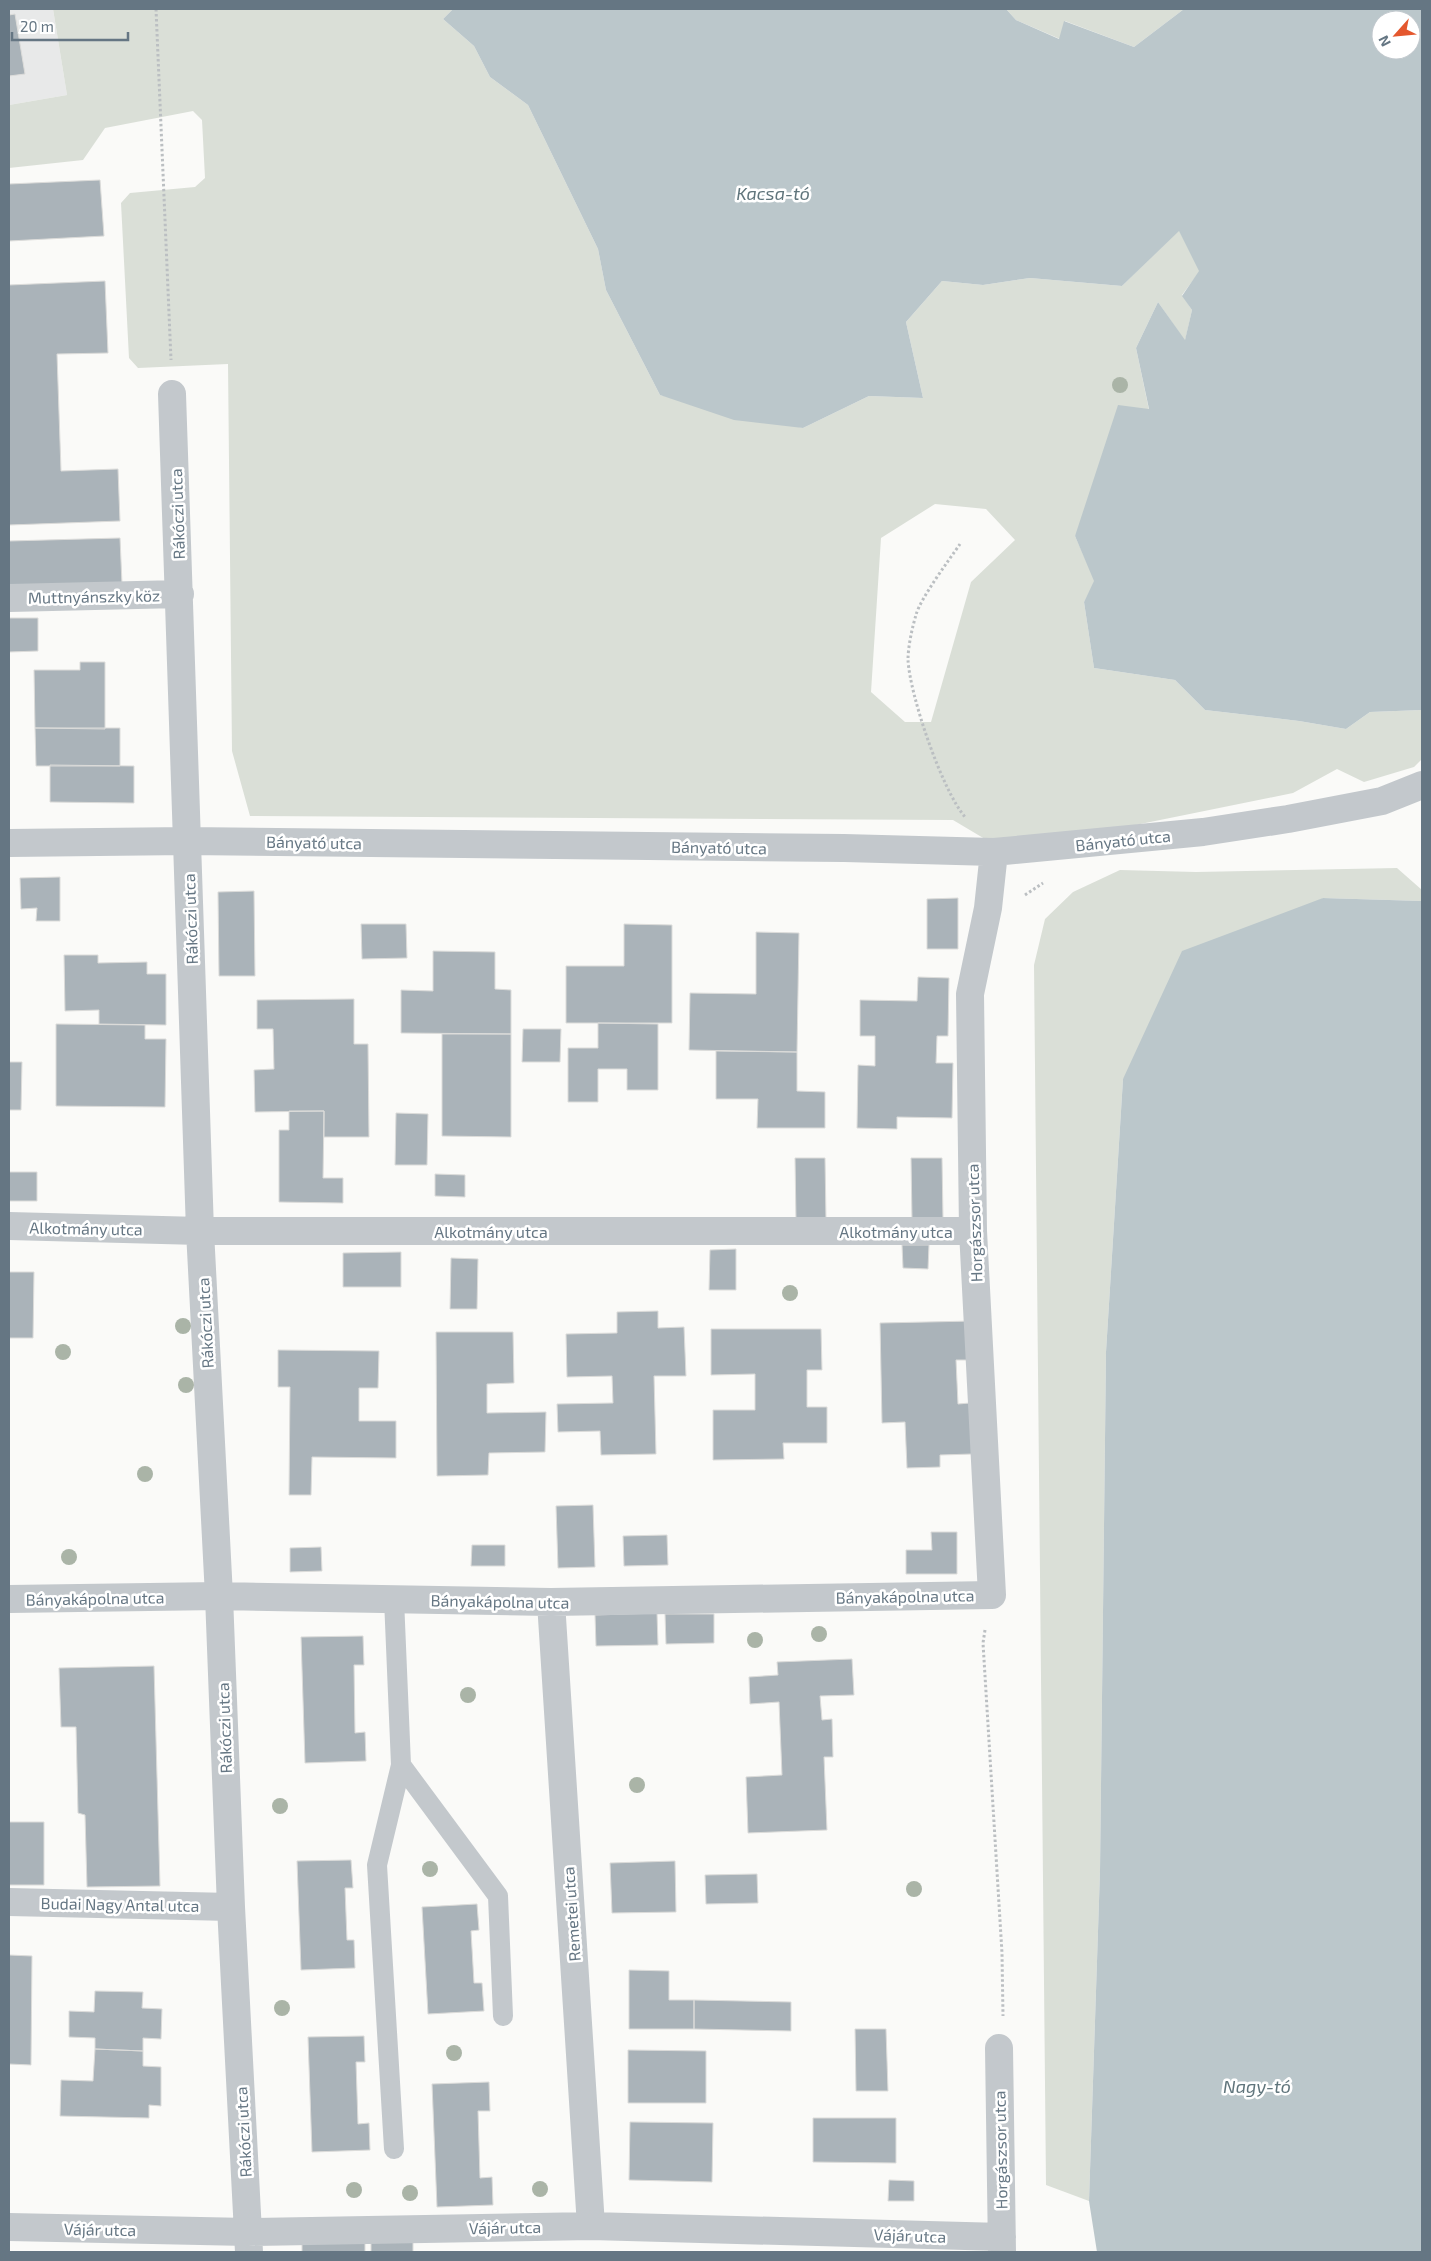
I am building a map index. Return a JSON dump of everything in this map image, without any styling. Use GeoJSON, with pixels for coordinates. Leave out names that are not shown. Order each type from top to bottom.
{"type":"FeatureCollection","features":[{"type":"Feature","properties":{"kind":"street","name":"Rákóczi utca"},"geometry":{"type":"LineString","coordinates":[[172,394],[200,1231],[220,1596],[244,2245]]}},
{"type":"Feature","properties":{"kind":"street","name":"Muttnyánszky köz"},"geometry":{"type":"LineString","coordinates":[[9,598],[180,594]]}},
{"type":"Feature","properties":{"kind":"street","name":"Bányató utca"},"geometry":{"type":"LineString","coordinates":[[9,843],[187,841],[844,848],[994,852],[1204,832],[1288,819],[1382,801],[1422,785]]}},
{"type":"Feature","properties":{"kind":"street","name":"Horgászsor utca"},"geometry":{"type":"LineString","coordinates":[[992,1594],[973,1231],[970,994],[988,908],[994,852]]}},
{"type":"Feature","properties":{"kind":"street","name":"Alkotmány utca"},"geometry":{"type":"LineString","coordinates":[[9,1226],[200,1231],[973,1231]]}},
{"type":"Feature","properties":{"kind":"street","name":"Bányakápolna utca"},"geometry":{"type":"LineString","coordinates":[[9,1599],[220,1596],[551,1602],[992,1594]]}},
{"type":"Feature","properties":{"kind":"street","name":"Remetei utca"},"geometry":{"type":"LineString","coordinates":[[551,1602],[591,2226]]}},
{"type":"Feature","properties":{"kind":"street","name":"Budai Nagy Antal utca"},"geometry":{"type":"LineString","coordinates":[[9,1902],[231,1907]]}},
{"type":"Feature","properties":{"kind":"street","name":"Horgászsor utca"},"geometry":{"type":"LineString","coordinates":[[999,2048],[1002,2245]]}},
{"type":"Feature","properties":{"kind":"street","name":"Vájár utca"},"geometry":{"type":"LineString","coordinates":[[9,2227],[244,2245],[591,2226],[1002,2245]]}},
{"type":"Feature","properties":{"kind":"lane"},"geometry":{"type":"LineString","coordinates":[[394,1599],[401,1765],[377,1865],[394,2149]]}},
{"type":"Feature","properties":{"kind":"lane"},"geometry":{"type":"LineString","coordinates":[[401,1765],[498,1896],[503,2016]]}},
{"type":"Feature","properties":{"kind":"path"},"geometry":{"type":"LineString","coordinates":[[156,9],[172,394]]}},
{"type":"Feature","properties":{"kind":"path"},"geometry":{"type":"LineString","coordinates":[[960,544],[916,613],[908,660],[918,710],[937,761],[959,810],[994,852]]}},
{"type":"Feature","properties":{"kind":"path"},"geometry":{"type":"LineString","coordinates":[[992,1594],[983,1643],[1002,1953],[1003,2028],[999,2048]]}},
{"type":"Feature","properties":{"kind":"shaded area"},"geometry":{"type":"Polygon","coordinates":[[[9,9],[53,9],[67,95],[9,105],[9,9]]]}},
{"type":"Feature","properties":{"kind":"shaded area"},"geometry":{"type":"Polygon","coordinates":[[[53,9],[453,9],[443,19],[474,46],[490,77],[528,105],[598,249],[606,290],[660,395],[803,428],[869,396],[923,398],[906,322],[942,281],[983,285],[1030,278],[1122,286],[1179,230],[1200,271],[1182,295],[1192,310],[1185,341],[1158,302],[1136,348],[1149,410],[1075,536],[1095,581],[1084,602],[1094,668],[1175,680],[1205,710],[1299,721],[1346,729],[1370,712],[1422,710],[1422,759],[1414,767],[1364,782],[1337,769],[1293,793],[1101,832],[995,845],[953,820],[250,816],[232,751],[228,364],[138,368],[129,358],[121,203],[130,193],[195,187],[205,178],[202,120],[193,111],[105,128],[83,160],[9,168],[9,105],[67,95],[53,9]],[[935,504],[881,538],[871,692],[905,722],[931,722],[971,582],[1015,540],[986,509],[935,504]]]}},
{"type":"Feature","properties":{"kind":"shaded area"},"geometry":{"type":"Polygon","coordinates":[[[1006,9],[1184,9],[1134,47],[1065,21],[1060,39],[1016,20],[1006,9]]]}},
{"type":"Feature","properties":{"kind":"shaded area"},"geometry":{"type":"Polygon","coordinates":[[[1397,868],[1422,890],[1422,901],[1323,898],[1123,1079],[1106,1352],[1100,1871],[1089,2201],[1046,2185],[1034,965],[1045,919],[1073,892],[1120,870],[1196,872],[1397,868]]]}},
{"type":"Feature","properties":{"kind":"water","name":"Kacsa-tó"},"geometry":{"type":"Polygon","coordinates":[[[453,9],[1006,9],[1016,20],[1059,39],[1064,21],[1134,47],[1184,9],[1422,9],[1422,710],[1370,712],[1346,729],[1299,721],[1205,710],[1175,680],[1094,668],[1084,602],[1094,581],[1075,536],[1118,405],[1149,409],[1136,348],[1158,302],[1185,340],[1192,310],[1182,296],[1199,271],[1179,231],[1122,286],[1030,278],[983,285],[942,281],[906,322],[923,398],[869,396],[803,428],[734,420],[660,395],[606,290],[598,249],[528,105],[490,77],[474,46],[443,19],[453,9]]]}},
{"type":"Feature","properties":{"kind":"water","name":"Nagy-tó"},"geometry":{"type":"Polygon","coordinates":[[[1323,898],[1422,901],[1422,2252],[1097,2252],[1089,2201],[1100,1871],[1106,1352],[1123,1079],[1182,951],[1323,898]]]}},
{"type":"Feature","properties":{"kind":"building"},"geometry":{"type":"Polygon","coordinates":[[[15,14],[25,74],[9,76],[9,15],[15,14]]]}},
{"type":"Feature","properties":{"kind":"building"},"geometry":{"type":"Polygon","coordinates":[[[100,180],[104,236],[9,241],[9,184],[100,180]]]}},
{"type":"Feature","properties":{"kind":"building"},"geometry":{"type":"Polygon","coordinates":[[[105,281],[108,353],[57,354],[61,471],[118,469],[120,521],[9,525],[9,285],[105,281]]]}},
{"type":"Feature","properties":{"kind":"building"},"geometry":{"type":"Polygon","coordinates":[[[120,538],[122,584],[9,587],[9,541],[120,538]]]}},
{"type":"Feature","properties":{"kind":"building"},"geometry":{"type":"Polygon","coordinates":[[[9,618],[38,618],[38,651],[9,652],[9,618]]]}},
{"type":"Feature","properties":{"kind":"building"},"geometry":{"type":"Polygon","coordinates":[[[80,662],[105,662],[105,729],[35,728],[34,670],[80,670],[80,662]]]}},
{"type":"Feature","properties":{"kind":"building"},"geometry":{"type":"Polygon","coordinates":[[[35,728],[120,728],[120,766],[36,766],[35,728]]]}},
{"type":"Feature","properties":{"kind":"building"},"geometry":{"type":"Polygon","coordinates":[[[50,765],[134,766],[134,803],[50,802],[50,765]]]}},
{"type":"Feature","properties":{"kind":"building"},"geometry":{"type":"Polygon","coordinates":[[[60,877],[60,921],[36,921],[37,908],[21,909],[20,878],[60,877]]]}},
{"type":"Feature","properties":{"kind":"building"},"geometry":{"type":"Polygon","coordinates":[[[254,891],[255,976],[219,976],[218,892],[254,891]]]}},
{"type":"Feature","properties":{"kind":"building"},"geometry":{"type":"Polygon","coordinates":[[[958,898],[958,949],[927,949],[927,899],[958,898]]]}},
{"type":"Feature","properties":{"kind":"building"},"geometry":{"type":"Polygon","coordinates":[[[361,924],[406,924],[407,958],[362,959],[361,924]]]}},
{"type":"Feature","properties":{"kind":"building"},"geometry":{"type":"Polygon","coordinates":[[[624,924],[672,925],[672,1023],[566,1023],[566,966],[624,966],[624,924]]]}},
{"type":"Feature","properties":{"kind":"building"},"geometry":{"type":"Polygon","coordinates":[[[756,932],[799,933],[797,1052],[689,1050],[690,993],[756,994],[756,932]]]}},
{"type":"Feature","properties":{"kind":"building"},"geometry":{"type":"Polygon","coordinates":[[[433,951],[495,952],[495,989],[511,990],[511,1034],[401,1033],[401,990],[433,991],[433,951]]]}},
{"type":"Feature","properties":{"kind":"building"},"geometry":{"type":"Polygon","coordinates":[[[64,955],[98,955],[98,963],[147,962],[147,974],[166,974],[166,1025],[99,1024],[99,1010],[65,1011],[64,955]]]}},
{"type":"Feature","properties":{"kind":"building"},"geometry":{"type":"Polygon","coordinates":[[[918,977],[949,978],[948,1036],[937,1036],[936,1063],[953,1063],[952,1118],[897,1117],[897,1129],[857,1128],[858,1065],[875,1066],[875,1036],[860,1036],[860,1000],[917,1001],[918,977]]]}},
{"type":"Feature","properties":{"kind":"building"},"geometry":{"type":"Polygon","coordinates":[[[354,999],[354,1044],[368,1044],[369,1137],[324,1137],[324,1111],[255,1112],[254,1070],[274,1069],[273,1029],[257,1029],[257,1000],[354,999]]]}},
{"type":"Feature","properties":{"kind":"building"},"geometry":{"type":"Polygon","coordinates":[[[598,1023],[658,1024],[658,1090],[627,1090],[627,1069],[598,1069],[598,1102],[568,1102],[568,1048],[598,1048],[598,1023]]]}},
{"type":"Feature","properties":{"kind":"building"},"geometry":{"type":"Polygon","coordinates":[[[56,1024],[145,1025],[145,1039],[166,1039],[165,1107],[56,1106],[56,1024]]]}},
{"type":"Feature","properties":{"kind":"building"},"geometry":{"type":"Polygon","coordinates":[[[523,1029],[561,1029],[560,1062],[522,1062],[523,1029]]]}},
{"type":"Feature","properties":{"kind":"building"},"geometry":{"type":"Polygon","coordinates":[[[442,1034],[511,1034],[511,1137],[442,1136],[442,1034]]]}},
{"type":"Feature","properties":{"kind":"building"},"geometry":{"type":"Polygon","coordinates":[[[716,1051],[797,1052],[797,1091],[825,1092],[825,1128],[757,1128],[758,1099],[716,1099],[716,1051]]]}},
{"type":"Feature","properties":{"kind":"building"},"geometry":{"type":"Polygon","coordinates":[[[9,1062],[22,1062],[21,1110],[9,1110],[9,1062]]]}},
{"type":"Feature","properties":{"kind":"building"},"geometry":{"type":"Polygon","coordinates":[[[289,1111],[324,1111],[323,1178],[343,1178],[343,1203],[279,1202],[279,1130],[289,1130],[289,1111]]]}},
{"type":"Feature","properties":{"kind":"building"},"geometry":{"type":"Polygon","coordinates":[[[396,1113],[428,1114],[427,1165],[395,1165],[396,1113]]]}},
{"type":"Feature","properties":{"kind":"building"},"geometry":{"type":"Polygon","coordinates":[[[795,1158],[825,1158],[826,1220],[796,1220],[795,1158]]]}},
{"type":"Feature","properties":{"kind":"building"},"geometry":{"type":"Polygon","coordinates":[[[911,1158],[942,1158],[943,1219],[912,1220],[911,1158]]]}},
{"type":"Feature","properties":{"kind":"building"},"geometry":{"type":"Polygon","coordinates":[[[9,1172],[37,1172],[37,1201],[9,1201],[9,1172]]]}},
{"type":"Feature","properties":{"kind":"building"},"geometry":{"type":"Polygon","coordinates":[[[435,1174],[465,1175],[465,1197],[435,1196],[435,1174]]]}},
{"type":"Feature","properties":{"kind":"building"},"geometry":{"type":"Polygon","coordinates":[[[902,1245],[929,1245],[928,1269],[903,1268],[902,1245]]]}},
{"type":"Feature","properties":{"kind":"building"},"geometry":{"type":"Polygon","coordinates":[[[736,1249],[736,1290],[709,1290],[710,1250],[736,1249]]]}},
{"type":"Feature","properties":{"kind":"building"},"geometry":{"type":"Polygon","coordinates":[[[401,1252],[401,1287],[343,1287],[343,1253],[401,1252]]]}},
{"type":"Feature","properties":{"kind":"building"},"geometry":{"type":"Polygon","coordinates":[[[451,1258],[478,1259],[477,1309],[450,1309],[451,1258]]]}},
{"type":"Feature","properties":{"kind":"building"},"geometry":{"type":"Polygon","coordinates":[[[9,1272],[34,1272],[33,1338],[9,1338],[9,1272]]]}},
{"type":"Feature","properties":{"kind":"building"},"geometry":{"type":"Polygon","coordinates":[[[658,1311],[658,1328],[684,1327],[686,1376],[654,1376],[656,1454],[601,1455],[600,1431],[558,1432],[557,1404],[613,1403],[612,1376],[567,1377],[566,1334],[617,1333],[617,1312],[658,1311]]]}},
{"type":"Feature","properties":{"kind":"building"},"geometry":{"type":"Polygon","coordinates":[[[973,1321],[974,1360],[956,1360],[958,1404],[970,1403],[972,1454],[940,1455],[940,1467],[907,1468],[905,1422],[882,1423],[880,1323],[973,1321]]]}},
{"type":"Feature","properties":{"kind":"building"},"geometry":{"type":"Polygon","coordinates":[[[711,1329],[821,1329],[822,1370],[807,1370],[807,1407],[827,1407],[827,1443],[783,1443],[784,1459],[713,1460],[713,1410],[755,1410],[755,1374],[711,1375],[711,1329]]]}},
{"type":"Feature","properties":{"kind":"building"},"geometry":{"type":"Polygon","coordinates":[[[436,1332],[513,1332],[514,1383],[487,1384],[487,1413],[546,1412],[545,1452],[489,1453],[488,1475],[437,1476],[436,1332]]]}},
{"type":"Feature","properties":{"kind":"building"},"geometry":{"type":"Polygon","coordinates":[[[278,1350],[379,1351],[378,1388],[359,1388],[359,1421],[396,1421],[396,1458],[312,1457],[311,1495],[289,1495],[290,1387],[278,1387],[278,1350]]]}},
{"type":"Feature","properties":{"kind":"building"},"geometry":{"type":"Polygon","coordinates":[[[593,1505],[595,1567],[558,1568],[556,1506],[593,1505]]]}},
{"type":"Feature","properties":{"kind":"building"},"geometry":{"type":"Polygon","coordinates":[[[931,1532],[957,1532],[957,1574],[906,1574],[906,1550],[932,1550],[931,1532]]]}},
{"type":"Feature","properties":{"kind":"building"},"geometry":{"type":"Polygon","coordinates":[[[667,1535],[668,1565],[624,1566],[623,1536],[667,1535]]]}},
{"type":"Feature","properties":{"kind":"building"},"geometry":{"type":"Polygon","coordinates":[[[472,1545],[505,1545],[505,1566],[471,1566],[472,1545]]]}},
{"type":"Feature","properties":{"kind":"building"},"geometry":{"type":"Polygon","coordinates":[[[321,1547],[322,1571],[290,1572],[290,1548],[321,1547]]]}},
{"type":"Feature","properties":{"kind":"building"},"geometry":{"type":"Polygon","coordinates":[[[657,1613],[658,1645],[596,1646],[595,1615],[657,1613]]]}},
{"type":"Feature","properties":{"kind":"building"},"geometry":{"type":"Polygon","coordinates":[[[665,1614],[714,1614],[714,1643],[666,1644],[665,1614]]]}},
{"type":"Feature","properties":{"kind":"building"},"geometry":{"type":"Polygon","coordinates":[[[363,1636],[364,1665],[354,1665],[355,1733],[365,1732],[366,1761],[305,1763],[301,1637],[363,1636]]]}},
{"type":"Feature","properties":{"kind":"building"},"geometry":{"type":"Polygon","coordinates":[[[852,1659],[854,1695],[820,1696],[822,1720],[832,1719],[833,1757],[824,1757],[827,1830],[748,1833],[746,1777],[782,1775],[779,1702],[750,1704],[749,1677],[778,1675],[777,1662],[852,1659]]]}},
{"type":"Feature","properties":{"kind":"building"},"geometry":{"type":"Polygon","coordinates":[[[154,1666],[160,1886],[87,1887],[85,1815],[78,1813],[76,1727],[61,1727],[59,1668],[154,1666]]]}},
{"type":"Feature","properties":{"kind":"building"},"geometry":{"type":"Polygon","coordinates":[[[9,1822],[44,1822],[44,1885],[9,1885],[9,1822]]]}},
{"type":"Feature","properties":{"kind":"building"},"geometry":{"type":"Polygon","coordinates":[[[351,1860],[353,1888],[345,1888],[347,1940],[354,1940],[355,1968],[301,1970],[297,1861],[351,1860]]]}},
{"type":"Feature","properties":{"kind":"building"},"geometry":{"type":"Polygon","coordinates":[[[675,1861],[676,1912],[612,1913],[610,1863],[675,1861]]]}},
{"type":"Feature","properties":{"kind":"building"},"geometry":{"type":"Polygon","coordinates":[[[757,1874],[758,1903],[706,1904],[705,1875],[757,1874]]]}},
{"type":"Feature","properties":{"kind":"building"},"geometry":{"type":"Polygon","coordinates":[[[477,1904],[479,1930],[471,1931],[474,1983],[482,1983],[484,2011],[428,2014],[422,1907],[477,1904]]]}},
{"type":"Feature","properties":{"kind":"building"},"geometry":{"type":"Polygon","coordinates":[[[9,1955],[32,1956],[31,2065],[9,2064],[9,1955]]]}},
{"type":"Feature","properties":{"kind":"building"},"geometry":{"type":"Polygon","coordinates":[[[629,1970],[669,1971],[669,2000],[694,2000],[694,2029],[629,2029],[629,1970]]]}},
{"type":"Feature","properties":{"kind":"building"},"geometry":{"type":"Polygon","coordinates":[[[95,1991],[143,1992],[142,2008],[162,2009],[161,2039],[143,2038],[143,2051],[95,2049],[95,2038],[69,2037],[69,2011],[94,2012],[95,1991]]]}},
{"type":"Feature","properties":{"kind":"building"},"geometry":{"type":"Polygon","coordinates":[[[694,2000],[791,2002],[791,2031],[694,2029],[694,2000]]]}},
{"type":"Feature","properties":{"kind":"building"},"geometry":{"type":"Polygon","coordinates":[[[855,2029],[886,2029],[888,2091],[856,2091],[855,2029]]]}},
{"type":"Feature","properties":{"kind":"building"},"geometry":{"type":"Polygon","coordinates":[[[364,2036],[365,2062],[356,2062],[358,2124],[369,2123],[370,2150],[312,2152],[308,2037],[364,2036]]]}},
{"type":"Feature","properties":{"kind":"building"},"geometry":{"type":"Polygon","coordinates":[[[95,2049],[143,2051],[143,2066],[161,2067],[161,2106],[149,2105],[149,2118],[60,2116],[61,2080],[93,2081],[95,2049]]]}},
{"type":"Feature","properties":{"kind":"building"},"geometry":{"type":"Polygon","coordinates":[[[628,2050],[706,2051],[706,2103],[628,2103],[628,2050]]]}},
{"type":"Feature","properties":{"kind":"building"},"geometry":{"type":"Polygon","coordinates":[[[489,2082],[490,2111],[478,2111],[480,2178],[492,2177],[493,2205],[437,2207],[432,2084],[489,2082]]]}},
{"type":"Feature","properties":{"kind":"building"},"geometry":{"type":"Polygon","coordinates":[[[813,2118],[896,2118],[896,2163],[813,2162],[813,2118]]]}},
{"type":"Feature","properties":{"kind":"building"},"geometry":{"type":"Polygon","coordinates":[[[630,2122],[713,2123],[712,2182],[629,2180],[630,2122]]]}},
{"type":"Feature","properties":{"kind":"building"},"geometry":{"type":"Polygon","coordinates":[[[889,2180],[914,2181],[914,2201],[888,2201],[889,2180]]]}},
{"type":"Feature","properties":{"kind":"building"},"geometry":{"type":"Polygon","coordinates":[[[413,2241],[413,2252],[371,2252],[371,2242],[413,2241]]]}},
{"type":"Feature","properties":{"kind":"building"},"geometry":{"type":"Polygon","coordinates":[[[302,2242],[365,2242],[365,2252],[302,2252],[302,2242]]]}}]}
